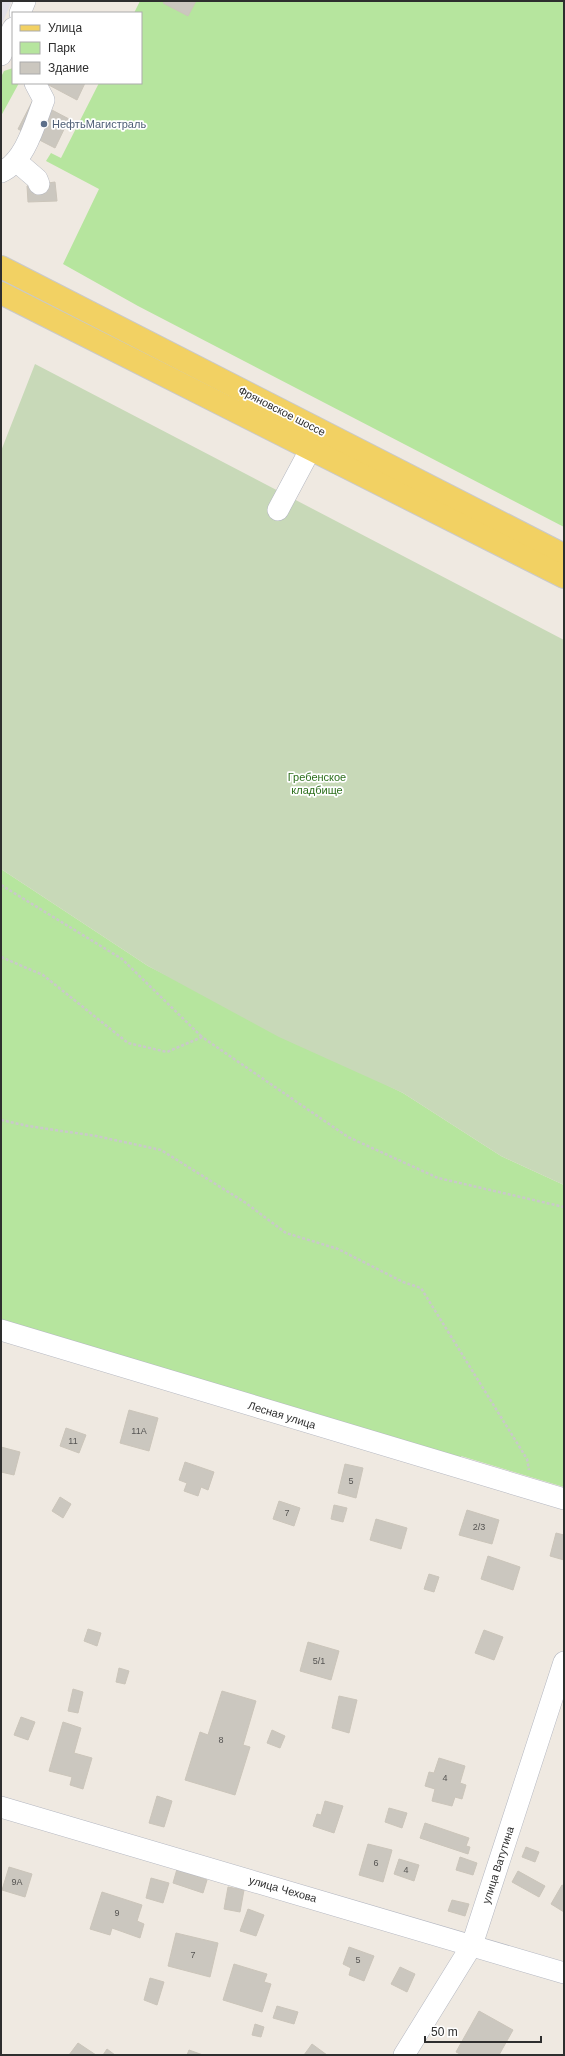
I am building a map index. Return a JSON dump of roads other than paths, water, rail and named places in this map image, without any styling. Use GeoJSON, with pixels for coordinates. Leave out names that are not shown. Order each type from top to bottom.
{"type":"FeatureCollection","features":[{"type":"Feature","properties":{"kind":"main road","name":"Фряновское шоссе"},"geometry":{"type":"LineString","coordinates":[[1,267],[564,555]]}},
{"type":"Feature","properties":{"kind":"main road","name":"Фряновское шоссе"},"geometry":{"type":"LineString","coordinates":[[1,293],[564,577]]}},
{"type":"Feature","properties":{"kind":"street"},"geometry":{"type":"LineString","coordinates":[[20,12],[25,1]]}},
{"type":"Feature","properties":{"kind":"street"},"geometry":{"type":"LineString","coordinates":[[1,55],[12,30]]}},
{"type":"Feature","properties":{"kind":"street"},"geometry":{"type":"LineString","coordinates":[[1,61],[12,64]]}},
{"type":"Feature","properties":{"kind":"street"},"geometry":{"type":"LineString","coordinates":[[36,84],[44,100],[14,160],[37,179],[39,184]]}},
{"type":"Feature","properties":{"kind":"street"},"geometry":{"type":"LineString","coordinates":[[278,510],[310,450]]}},
{"type":"Feature","properties":{"kind":"street","name":"Лесная улица"},"geometry":{"type":"LineString","coordinates":[[1,1330],[564,1499]]}},
{"type":"Feature","properties":{"kind":"street","name":"улица Ватутина"},"geometry":{"type":"LineString","coordinates":[[404,2055],[472,1945],[564,1662]]}},
{"type":"Feature","properties":{"kind":"street","name":"улица Чехова"},"geometry":{"type":"LineString","coordinates":[[1,1807],[564,1973]]}},
{"type":"Feature","properties":{"kind":"place","name":"НефтьМагистраль"},"geometry":{"type":"Point","coordinates":[44,124]}},
{"type":"Feature","properties":{"kind":"park label","name":"Гребенское кладбище"},"geometry":{"type":"Point","coordinates":[317,783]}}]}
